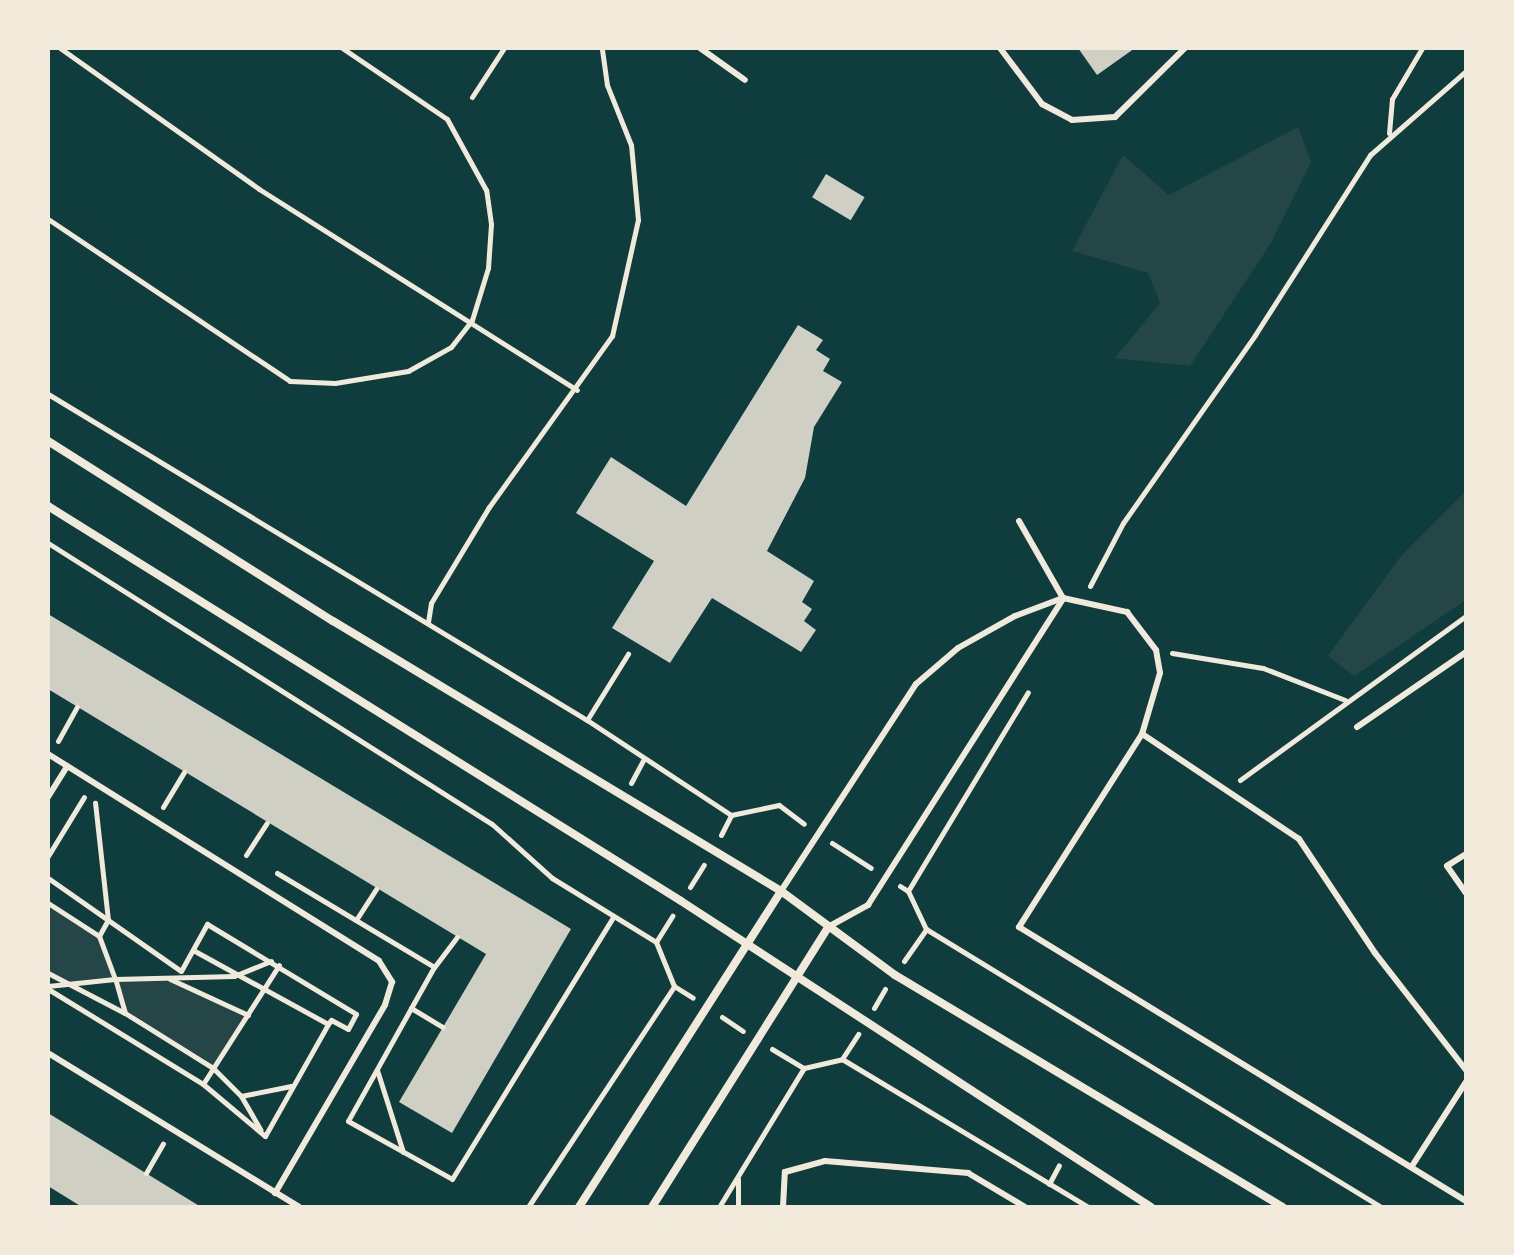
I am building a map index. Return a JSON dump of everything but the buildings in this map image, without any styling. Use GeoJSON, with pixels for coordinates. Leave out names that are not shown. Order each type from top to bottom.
{"type":"FeatureCollection","features":[{"type":"Feature","properties":{"kind":"street"},"geometry":{"type":"LineString","coordinates":[[48,441],[333,621],[781,891],[895,975],[1283,1207]]}},
{"type":"Feature","properties":{"kind":"street"},"geometry":{"type":"LineString","coordinates":[[48,506],[681,901],[1151,1207]]}},
{"type":"Feature","properties":{"kind":"street"},"geometry":{"type":"LineString","coordinates":[[579,1207],[781,891]]}},
{"type":"Feature","properties":{"kind":"street"},"geometry":{"type":"LineString","coordinates":[[652,1207],[828,927]]}},
{"type":"Feature","properties":{"kind":"lane"},"geometry":{"type":"LineString","coordinates":[[700,48],[745,80]]}},
{"type":"Feature","properties":{"kind":"lane"},"geometry":{"type":"LineString","coordinates":[[1000,48],[1042,104],[1072,120],[1115,117],[1185,48]]}},
{"type":"Feature","properties":{"kind":"lane"},"geometry":{"type":"LineString","coordinates":[[1019,521],[1063,598]]}},
{"type":"Feature","properties":{"kind":"lane"},"geometry":{"type":"LineString","coordinates":[[828,927],[868,905],[1063,598]]}},
{"type":"Feature","properties":{"kind":"lane"},"geometry":{"type":"LineString","coordinates":[[781,891],[820,836],[916,684],[958,648],[1015,616],[1063,598],[1084,599],[1127,612],[1156,650],[1160,673],[1142,734],[1019,927],[1466,1201]]}},
{"type":"Feature","properties":{"kind":"lane"},"geometry":{"type":"LineString","coordinates":[[1357,727],[1466,652]]}},
{"type":"Feature","properties":{"kind":"lane"},"geometry":{"type":"LineString","coordinates":[[1142,734],[1299,839],[1375,953],[1466,1070]]}},
{"type":"Feature","properties":{"kind":"lane"},"geometry":{"type":"LineString","coordinates":[[48,754],[379,961],[392,982],[385,1005],[275,1193]]}},
{"type":"Feature","properties":{"kind":"lane"},"geometry":{"type":"LineString","coordinates":[[48,797],[67,766]]}},
{"type":"Feature","properties":{"kind":"lane"},"geometry":{"type":"LineString","coordinates":[[1466,854],[1447,866],[1466,893]]}},
{"type":"Feature","properties":{"kind":"lane"},"geometry":{"type":"LineString","coordinates":[[48,1053],[299,1207]]}},
{"type":"Feature","properties":{"kind":"lane"},"geometry":{"type":"LineString","coordinates":[[1412,1166],[1466,1082]]}},
{"type":"Feature","properties":{"kind":"lane"},"geometry":{"type":"LineString","coordinates":[[783,1207],[785,1172],[825,1161],[968,1173],[1025,1207]]}},
{"type":"Feature","properties":{"kind":"path"},"geometry":{"type":"LineString","coordinates":[[60,48],[259,189],[472,320],[577,390]]}},
{"type":"Feature","properties":{"kind":"path"},"geometry":{"type":"LineString","coordinates":[[48,219],[290,381],[335,383],[408,371],[451,347],[472,320],[488,268],[491,224],[486,190],[447,119],[342,48]]}},
{"type":"Feature","properties":{"kind":"path"},"geometry":{"type":"LineString","coordinates":[[428,622],[431,603],[489,507],[577,390],[612,336],[638,220],[631,145],[607,85],[602,48]]}},
{"type":"Feature","properties":{"kind":"path"},"geometry":{"type":"LineString","coordinates":[[1389,134],[1392,99],[1422,48]]}},
{"type":"Feature","properties":{"kind":"path"},"geometry":{"type":"LineString","coordinates":[[472,97],[502,49]]}},
{"type":"Feature","properties":{"kind":"path"},"geometry":{"type":"LineString","coordinates":[[1084,599],[1123,523],[1389,134],[1466,71]]}},
{"type":"Feature","properties":{"kind":"path"},"geometry":{"type":"LineString","coordinates":[[48,394],[587,720],[731,815],[779,805],[820,836],[908,891],[926,929],[1381,1207]]}},
{"type":"Feature","properties":{"kind":"path"},"geometry":{"type":"LineString","coordinates":[[48,543],[492,824],[552,878],[613,917],[452,1179],[348,1121],[411,1008],[457,937]]}},
{"type":"Feature","properties":{"kind":"path"},"geometry":{"type":"LineString","coordinates":[[1227,791],[1345,700],[1466,616]]}},
{"type":"Feature","properties":{"kind":"path"},"geometry":{"type":"LineString","coordinates":[[1156,650],[1263,668],[1345,700]]}},
{"type":"Feature","properties":{"kind":"path"},"geometry":{"type":"LineString","coordinates":[[587,720],[628,654]]}},
{"type":"Feature","properties":{"kind":"path"},"geometry":{"type":"LineString","coordinates":[[908,891],[1036,679]]}},
{"type":"Feature","properties":{"kind":"path"},"geometry":{"type":"LineString","coordinates":[[57,742],[77,707]]}},
{"type":"Feature","properties":{"kind":"path"},"geometry":{"type":"LineString","coordinates":[[163,807],[184,772]]}},
{"type":"Feature","properties":{"kind":"path"},"geometry":{"type":"LineString","coordinates":[[48,856],[93,782]]}},
{"type":"Feature","properties":{"kind":"path"},"geometry":{"type":"LineString","coordinates":[[93,782],[108,920],[99,936]]}},
{"type":"Feature","properties":{"kind":"path"},"geometry":{"type":"LineString","coordinates":[[656,942],[731,815]]}},
{"type":"Feature","properties":{"kind":"path"},"geometry":{"type":"LineString","coordinates":[[246,855],[267,823]]}},
{"type":"Feature","properties":{"kind":"path"},"geometry":{"type":"LineString","coordinates":[[48,878],[181,971],[207,924],[356,1014],[348,1029],[331,1020],[328,1024],[265,1136]]}},
{"type":"Feature","properties":{"kind":"path"},"geometry":{"type":"LineString","coordinates":[[356,920],[376,889]]}},
{"type":"Feature","properties":{"kind":"path"},"geometry":{"type":"LineString","coordinates":[[48,903],[99,936],[125,1013]]}},
{"type":"Feature","properties":{"kind":"path"},"geometry":{"type":"LineString","coordinates":[[193,950],[234,976],[265,986],[328,1024]]}},
{"type":"Feature","properties":{"kind":"path"},"geometry":{"type":"LineString","coordinates":[[48,988],[81,986],[115,979],[234,976],[271,961]]}},
{"type":"Feature","properties":{"kind":"path"},"geometry":{"type":"LineString","coordinates":[[203,1084],[279,965]]}},
{"type":"Feature","properties":{"kind":"path"},"geometry":{"type":"LineString","coordinates":[[48,973],[81,986],[213,1068],[241,1096],[265,1136]]}},
{"type":"Feature","properties":{"kind":"path"},"geometry":{"type":"LineString","coordinates":[[169,979],[248,1015]]}},
{"type":"Feature","properties":{"kind":"path"},"geometry":{"type":"LineString","coordinates":[[528,1207],[674,986]]}},
{"type":"Feature","properties":{"kind":"path"},"geometry":{"type":"LineString","coordinates":[[48,988],[203,1084],[265,1136]]}},
{"type":"Feature","properties":{"kind":"path"},"geometry":{"type":"LineString","coordinates":[[411,1008],[443,1027]]}},
{"type":"Feature","properties":{"kind":"path"},"geometry":{"type":"LineString","coordinates":[[842,1059],[1088,1207]]}},
{"type":"Feature","properties":{"kind":"path"},"geometry":{"type":"LineString","coordinates":[[719,1207],[804,1068]]}},
{"type":"Feature","properties":{"kind":"path"},"geometry":{"type":"LineString","coordinates":[[377,1069],[404,1153]]}},
{"type":"Feature","properties":{"kind":"path"},"geometry":{"type":"LineString","coordinates":[[241,1096],[292,1086]]}},
{"type":"Feature","properties":{"kind":"path"},"geometry":{"type":"LineString","coordinates":[[146,1173],[172,1129]]}},
{"type":"Feature","properties":{"kind":"path"},"geometry":{"type":"LineString","coordinates":[[738,1178],[738,1207]]}},
{"type":"Feature","properties":{"kind":"shaded area"},"geometry":{"type":"Polygon","coordinates":[[[1298,127],[1311,162],[1271,243],[1190,366],[1115,358],[1160,303],[1148,273],[1072,251],[1123,155],[1169,195],[1298,127]]]}},
{"type":"Feature","properties":{"kind":"shaded area"},"geometry":{"type":"Polygon","coordinates":[[[1466,491],[1466,600],[1354,676],[1328,656],[1401,556],[1466,491]]]}},
{"type":"Feature","properties":{"kind":"shaded area"},"geometry":{"type":"Polygon","coordinates":[[[48,903],[99,936],[115,979],[81,986],[48,973],[48,903]]]}},
{"type":"Feature","properties":{"kind":"shaded area"},"geometry":{"type":"Polygon","coordinates":[[[115,979],[169,979],[248,1015],[213,1068],[125,1013],[115,979]]]}}]}
